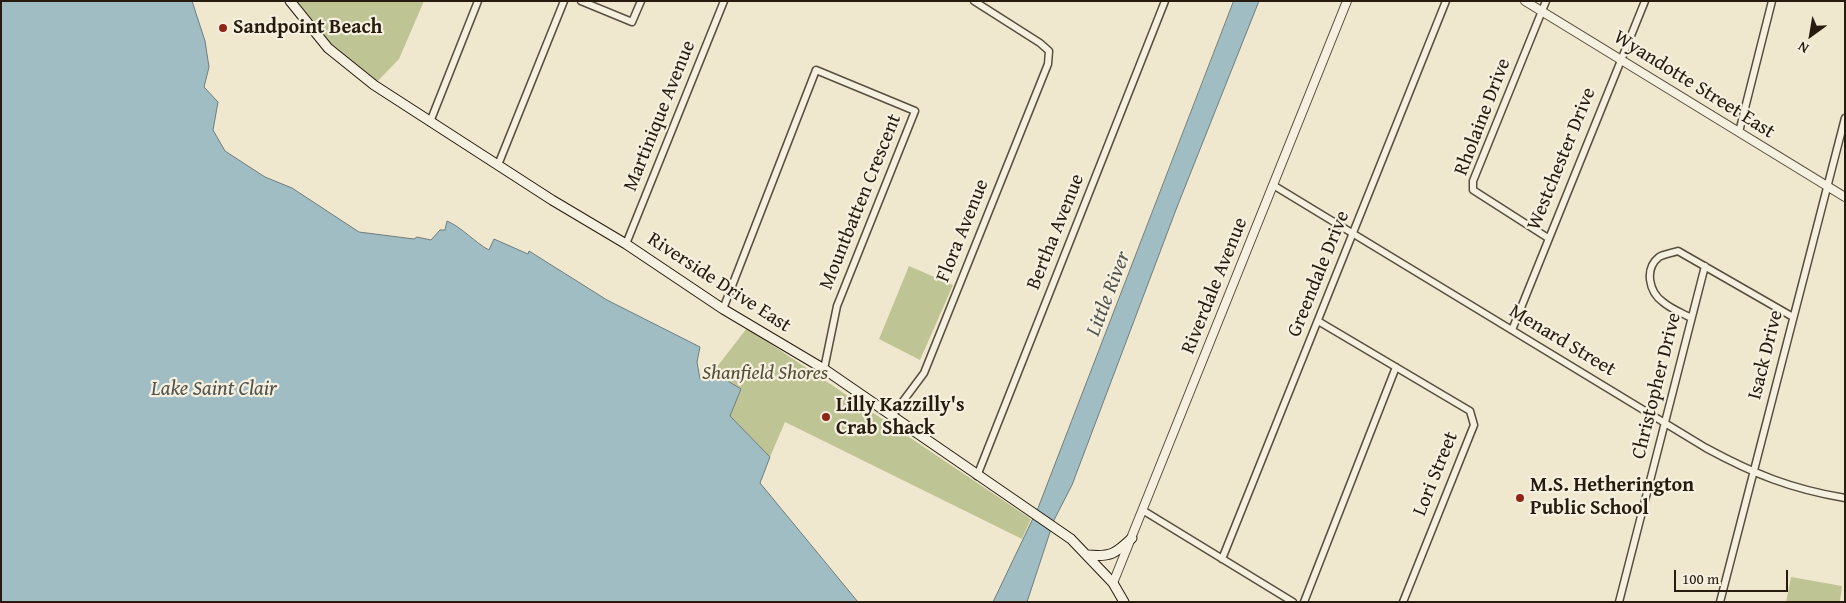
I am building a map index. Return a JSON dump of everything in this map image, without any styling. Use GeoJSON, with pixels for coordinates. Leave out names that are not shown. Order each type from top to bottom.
{"type":"FeatureCollection","features":[{"type":"Feature","properties":{"kind":"main road","name":"Riverside Drive East"},"geometry":{"type":"LineString","coordinates":[[290,1],[314,33],[343,62],[430,122],[626,244],[723,309],[824,369],[1070,539],[1088,555],[1113,583],[1124,602]]}},
{"type":"Feature","properties":{"kind":"main road"},"geometry":{"type":"LineString","coordinates":[[1088,555],[1108,556],[1116,553],[1132,538]]}},
{"type":"Feature","properties":{"kind":"street"},"geometry":{"type":"LineString","coordinates":[[430,122],[478,1]]}},
{"type":"Feature","properties":{"kind":"street"},"geometry":{"type":"LineString","coordinates":[[498,165],[564,1]]}},
{"type":"Feature","properties":{"kind":"street"},"geometry":{"type":"LineString","coordinates":[[581,1],[632,22],[641,1]]}},
{"type":"Feature","properties":{"kind":"street","name":"Martinique Avenue"},"geometry":{"type":"LineString","coordinates":[[626,244],[724,1]]}},
{"type":"Feature","properties":{"kind":"street","name":"Flora Avenue"},"geometry":{"type":"LineString","coordinates":[[892,416],[924,373],[1048,64],[1049,51],[1040,43],[974,1]]}},
{"type":"Feature","properties":{"kind":"street","name":"Bertha Avenue"},"geometry":{"type":"LineString","coordinates":[[977,476],[1165,1]]}},
{"type":"Feature","properties":{"kind":"street","name":"Riverdale Avenue"},"geometry":{"type":"LineString","coordinates":[[1113,583],[1144,511],[1347,1]]}},
{"type":"Feature","properties":{"kind":"street","name":"Greendale Drive"},"geometry":{"type":"LineString","coordinates":[[1222,558],[1354,234],[1446,1]]}},
{"type":"Feature","properties":{"kind":"street","name":"Wyandotte Street East"},"geometry":{"type":"LineString","coordinates":[[1525,1],[1845,196]]}},
{"type":"Feature","properties":{"kind":"street","name":"Rholaine Drive"},"geometry":{"type":"LineString","coordinates":[[1546,1],[1473,181],[1473,190],[1548,238]]}},
{"type":"Feature","properties":{"kind":"street","name":"Westchester Drive"},"geometry":{"type":"LineString","coordinates":[[1512,330],[1620,58],[1645,1]]}},
{"type":"Feature","properties":{"kind":"street"},"geometry":{"type":"LineString","coordinates":[[1739,132],[1772,1]]}},
{"type":"Feature","properties":{"kind":"street","name":"Mountbatten Crescent"},"geometry":{"type":"LineString","coordinates":[[723,309],[816,70],[915,110],[838,306],[824,369]]}},
{"type":"Feature","properties":{"kind":"street","name":"Isack Drive"},"geometry":{"type":"LineString","coordinates":[[1720,602],[1792,317],[1845,118]]}},
{"type":"Feature","properties":{"kind":"street","name":"Menard Street"},"geometry":{"type":"LineString","coordinates":[[1273,185],[1664,422],[1753,473],[1803,490],[1845,498]]}},
{"type":"Feature","properties":{"kind":"street"},"geometry":{"type":"LineString","coordinates":[[1691,318],[1663,302],[1652,292],[1650,274],[1654,262],[1661,256],[1678,251],[1792,317]]}},
{"type":"Feature","properties":{"kind":"street","name":"Christopher Drive"},"geometry":{"type":"LineString","coordinates":[[1619,602],[1705,266]]}},
{"type":"Feature","properties":{"kind":"street","name":"Lori Street"},"geometry":{"type":"LineString","coordinates":[[1318,321],[1470,411],[1474,425],[1403,602]]}},
{"type":"Feature","properties":{"kind":"street"},"geometry":{"type":"LineString","coordinates":[[1304,602],[1396,367]]}},
{"type":"Feature","properties":{"kind":"street"},"geometry":{"type":"LineString","coordinates":[[1144,511],[1293,602]]}},
{"type":"Feature","properties":{"kind":"green space"},"geometry":{"type":"Polygon","coordinates":[[[290,1],[424,1],[399,59],[374,85],[343,62],[290,1]]]}},
{"type":"Feature","properties":{"kind":"green space"},"geometry":{"type":"Polygon","coordinates":[[[909,266],[953,285],[920,360],[879,339],[909,266]]]}},
{"type":"Feature","properties":{"kind":"green space","name":"Shanfield Shores"},"geometry":{"type":"Polygon","coordinates":[[[747,328],[1031,519],[1022,539],[785,422],[770,457],[730,416],[741,389],[713,372],[747,328]]]}},
{"type":"Feature","properties":{"kind":"green space"},"geometry":{"type":"Polygon","coordinates":[[[1791,577],[1842,586],[1840,602],[1786,602],[1791,577]]]}},
{"type":"Feature","properties":{"kind":"water","name":"Lake Saint Clair"},"geometry":{"type":"Polygon","coordinates":[[[1,1],[192,1],[205,41],[209,67],[204,87],[218,102],[213,130],[225,151],[265,177],[292,188],[359,232],[431,240],[440,230],[445,230],[447,221],[489,250],[494,239],[528,254],[529,251],[607,300],[700,347],[697,362],[700,379],[713,372],[741,389],[730,416],[770,457],[760,483],[858,602],[1,602],[1,1]]]}},
{"type":"Feature","properties":{"kind":"water"},"geometry":{"type":"Polygon","coordinates":[[[1234,1],[1259,1],[1177,207],[1072,485],[1054,520],[1027,602],[993,602],[1038,508],[1234,1]]]}},
{"type":"Feature","properties":{"kind":"place","name":"Sandpoint Beach"},"geometry":{"type":"Point","coordinates":[223,28]}},
{"type":"Feature","properties":{"kind":"place","name":"Lilly Kazzilly's Crab Shack"},"geometry":{"type":"Point","coordinates":[826,417]}},
{"type":"Feature","properties":{"kind":"place","name":"M.S. Hetherington Public School"},"geometry":{"type":"Point","coordinates":[1520,498]}},
{"type":"Feature","properties":{"kind":"water label","name":"Little River"},"geometry":{"type":"Point","coordinates":[1109,294]}}]}
